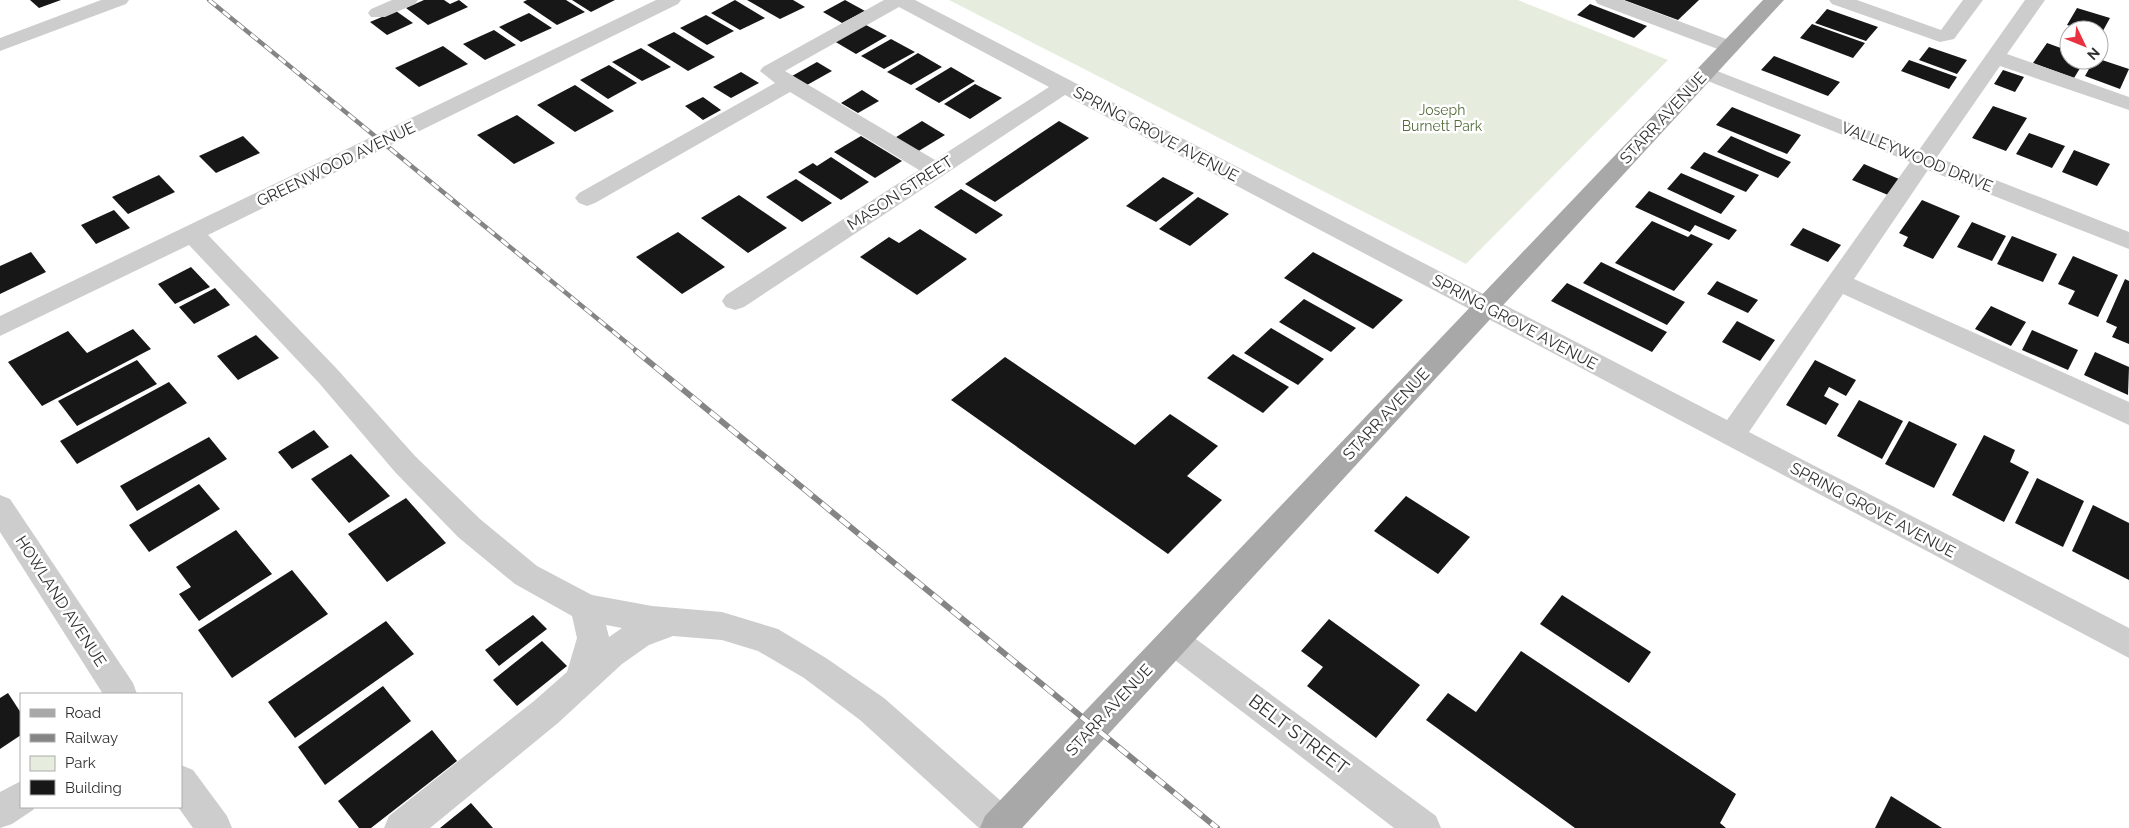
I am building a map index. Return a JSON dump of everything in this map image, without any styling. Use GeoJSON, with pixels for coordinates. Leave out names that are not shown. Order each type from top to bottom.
{"type":"FeatureCollection","features":[{"type":"Feature","properties":{"kind":"main road","name":"STARR AVENUE"},"geometry":{"type":"LineString","coordinates":[[1001,827],[1774,0]]}},
{"type":"Feature","properties":{"kind":"street"},"geometry":{"type":"LineString","coordinates":[[0,45],[119,0]]}},
{"type":"Feature","properties":{"kind":"street"},"geometry":{"type":"LineString","coordinates":[[378,13],[408,0]]}},
{"type":"Feature","properties":{"kind":"street","name":"GREENWOOD AVENUE"},"geometry":{"type":"LineString","coordinates":[[0,327],[671,0]]}},
{"type":"Feature","properties":{"kind":"street"},"geometry":{"type":"LineString","coordinates":[[899,0],[770,71],[936,170]]}},
{"type":"Feature","properties":{"kind":"street","name":"SPRING GROVE AVENUE"},"geometry":{"type":"LineString","coordinates":[[899,0],[2129,644]]}},
{"type":"Feature","properties":{"kind":"street"},"geometry":{"type":"LineString","coordinates":[[1605,0],[1730,47]]}},
{"type":"Feature","properties":{"kind":"street"},"geometry":{"type":"LineString","coordinates":[[1839,0],[1876,6],[1940,36],[1947,35],[1973,0]]}},
{"type":"Feature","properties":{"kind":"street"},"geometry":{"type":"LineString","coordinates":[[1731,436],[2035,0]]}},
{"type":"Feature","properties":{"kind":"street"},"geometry":{"type":"LineString","coordinates":[[1995,57],[2129,104]]}},
{"type":"Feature","properties":{"kind":"street","name":"VALLEYWOOD DRIVE"},"geometry":{"type":"LineString","coordinates":[[1705,73],[2129,241]]}},
{"type":"Feature","properties":{"kind":"street"},"geometry":{"type":"LineString","coordinates":[[587,198],[790,84]]}},
{"type":"Feature","properties":{"kind":"street","name":"MASON STREET"},"geometry":{"type":"LineString","coordinates":[[735,301],[1064,86]]}},
{"type":"Feature","properties":{"kind":"street"},"geometry":{"type":"LineString","coordinates":[[192,233],[328,376],[405,464],[469,528],[526,575],[586,608],[674,622],[722,626],[768,639],[816,668],[872,709],[1001,827]]}},
{"type":"Feature","properties":{"kind":"street"},"geometry":{"type":"LineString","coordinates":[[1838,282],[2129,414]]}},
{"type":"Feature","properties":{"kind":"street","name":"HOWLAND AVENUE"},"geometry":{"type":"LineString","coordinates":[[0,507],[120,693]]}},
{"type":"Feature","properties":{"kind":"street"},"geometry":{"type":"LineString","coordinates":[[581,680],[593,638],[586,608]]}},
{"type":"Feature","properties":{"kind":"street"},"geometry":{"type":"LineString","coordinates":[[402,828],[546,712],[611,654],[638,635],[674,622]]}},
{"type":"Feature","properties":{"kind":"street","name":"BELT STREET"},"geometry":{"type":"LineString","coordinates":[[1174,641],[1424,828]]}},
{"type":"Feature","properties":{"kind":"street"},"geometry":{"type":"LineString","coordinates":[[182,783],[214,828]]}},
{"type":"Feature","properties":{"kind":"street"},"geometry":{"type":"LineString","coordinates":[[0,812],[20,799]]}},
{"type":"Feature","properties":{"kind":"green space","name":"Joseph Burnett Park"},"geometry":{"type":"Polygon","coordinates":[[[949,0],[1518,0],[1668,60],[1466,264],[949,0]]]}},
{"type":"Feature","properties":{"kind":"building"},"geometry":{"type":"Polygon","coordinates":[[[30,0],[61,0],[39,8],[30,0]]]}},
{"type":"Feature","properties":{"kind":"building"},"geometry":{"type":"Polygon","coordinates":[[[424,0],[444,0],[450,4],[459,0],[468,7],[428,25],[406,8],[424,0]]]}},
{"type":"Feature","properties":{"kind":"building"},"geometry":{"type":"Polygon","coordinates":[[[527,0],[566,0],[585,12],[557,25],[523,2],[527,0]]]}},
{"type":"Feature","properties":{"kind":"building"},"geometry":{"type":"Polygon","coordinates":[[[572,0],[615,0],[591,12],[572,0]]]}},
{"type":"Feature","properties":{"kind":"building"},"geometry":{"type":"Polygon","coordinates":[[[735,0],[765,18],[740,30],[711,13],[735,0]]]}},
{"type":"Feature","properties":{"kind":"building"},"geometry":{"type":"Polygon","coordinates":[[[747,0],[793,0],[805,7],[780,19],[747,0]]]}},
{"type":"Feature","properties":{"kind":"building"},"geometry":{"type":"Polygon","coordinates":[[[845,0],[865,11],[842,23],[823,12],[845,0]]]}},
{"type":"Feature","properties":{"kind":"building"},"geometry":{"type":"Polygon","coordinates":[[[1624,0],[1699,0],[1678,20],[1624,0]]]}},
{"type":"Feature","properties":{"kind":"building"},"geometry":{"type":"Polygon","coordinates":[[[1590,4],[1647,26],[1634,38],[1577,15],[1590,4]]]}},
{"type":"Feature","properties":{"kind":"building"},"geometry":{"type":"Polygon","coordinates":[[[2077,8],[2110,18],[2109,20],[2070,20],[2077,8]]]}},
{"type":"Feature","properties":{"kind":"building"},"geometry":{"type":"Polygon","coordinates":[[[1827,9],[1878,27],[1866,41],[1815,23],[1827,9]]]}},
{"type":"Feature","properties":{"kind":"building"},"geometry":{"type":"Polygon","coordinates":[[[396,11],[413,23],[387,35],[370,22],[396,11]]]}},
{"type":"Feature","properties":{"kind":"building"},"geometry":{"type":"Polygon","coordinates":[[[529,13],[552,28],[521,42],[499,27],[529,13]]]}},
{"type":"Feature","properties":{"kind":"building"},"geometry":{"type":"Polygon","coordinates":[[[706,15],[734,31],[707,45],[680,28],[706,15]]]}},
{"type":"Feature","properties":{"kind":"building"},"geometry":{"type":"Polygon","coordinates":[[[864,24],[887,36],[856,54],[834,41],[864,24]]]}},
{"type":"Feature","properties":{"kind":"building"},"geometry":{"type":"Polygon","coordinates":[[[1812,24],[1865,43],[1853,58],[1800,38],[1812,24]]]}},
{"type":"Feature","properties":{"kind":"building"},"geometry":{"type":"Polygon","coordinates":[[[494,30],[516,45],[485,60],[463,44],[494,30]]]}},
{"type":"Feature","properties":{"kind":"building"},"geometry":{"type":"Polygon","coordinates":[[[674,32],[715,57],[688,71],[647,45],[674,32]]]}},
{"type":"Feature","properties":{"kind":"building"},"geometry":{"type":"Polygon","coordinates":[[[891,39],[915,52],[884,69],[861,56],[891,39]]]}},
{"type":"Feature","properties":{"kind":"building"},"geometry":{"type":"Polygon","coordinates":[[[2047,43],[2059,47],[2059,70],[2079,70],[2074,78],[2033,63],[2047,43]]]}},
{"type":"Feature","properties":{"kind":"building"},"geometry":{"type":"Polygon","coordinates":[[[443,46],[468,64],[419,87],[395,68],[443,46]]]}},
{"type":"Feature","properties":{"kind":"building"},"geometry":{"type":"Polygon","coordinates":[[[1929,47],[1967,60],[1957,74],[1919,60],[1929,47]]]}},
{"type":"Feature","properties":{"kind":"building"},"geometry":{"type":"Polygon","coordinates":[[[641,48],[671,67],[642,81],[612,62],[641,48]]]}},
{"type":"Feature","properties":{"kind":"building"},"geometry":{"type":"Polygon","coordinates":[[[918,53],[942,67],[911,85],[887,72],[918,53]]]}},
{"type":"Feature","properties":{"kind":"building"},"geometry":{"type":"Polygon","coordinates":[[[1774,56],[1840,82],[1828,96],[1761,70],[1774,56]]]}},
{"type":"Feature","properties":{"kind":"building"},"geometry":{"type":"Polygon","coordinates":[[[1909,60],[1957,77],[1949,89],[1901,71],[1909,60]]]}},
{"type":"Feature","properties":{"kind":"building"},"geometry":{"type":"Polygon","coordinates":[[[817,62],[832,71],[807,85],[792,76],[817,62]]]}},
{"type":"Feature","properties":{"kind":"building"},"geometry":{"type":"Polygon","coordinates":[[[2109,62],[2129,69],[2120,89],[2085,76],[2088,70],[2109,70],[2109,62]]]}},
{"type":"Feature","properties":{"kind":"building"},"geometry":{"type":"Polygon","coordinates":[[[609,65],[637,83],[608,99],[580,80],[609,65]]]}},
{"type":"Feature","properties":{"kind":"building"},"geometry":{"type":"Polygon","coordinates":[[[951,67],[975,81],[939,103],[915,89],[951,67]]]}},
{"type":"Feature","properties":{"kind":"building"},"geometry":{"type":"Polygon","coordinates":[[[2003,70],[2024,77],[2015,92],[1994,84],[2003,70]]]}},
{"type":"Feature","properties":{"kind":"building"},"geometry":{"type":"Polygon","coordinates":[[[741,72],[759,83],[731,98],[713,87],[741,72]]]}},
{"type":"Feature","properties":{"kind":"building"},"geometry":{"type":"Polygon","coordinates":[[[975,84],[1002,98],[970,119],[944,104],[975,84]]]}},
{"type":"Feature","properties":{"kind":"building"},"geometry":{"type":"Polygon","coordinates":[[[575,85],[614,111],[575,132],[537,105],[575,85]]]}},
{"type":"Feature","properties":{"kind":"building"},"geometry":{"type":"Polygon","coordinates":[[[862,90],[879,101],[858,113],[841,103],[862,90]]]}},
{"type":"Feature","properties":{"kind":"building"},"geometry":{"type":"Polygon","coordinates":[[[703,97],[721,110],[703,120],[685,106],[703,97]]]}},
{"type":"Feature","properties":{"kind":"building"},"geometry":{"type":"Polygon","coordinates":[[[1993,106],[2027,118],[2006,151],[1972,138],[1993,106]]]}},
{"type":"Feature","properties":{"kind":"building"},"geometry":{"type":"Polygon","coordinates":[[[1732,107],[1801,135],[1787,154],[1716,125],[1732,107]]]}},
{"type":"Feature","properties":{"kind":"building"},"geometry":{"type":"Polygon","coordinates":[[[517,115],[555,143],[514,164],[477,135],[517,115]]]}},
{"type":"Feature","properties":{"kind":"building"},"geometry":{"type":"Polygon","coordinates":[[[922,121],[945,135],[917,152],[893,139],[922,121]]]}},
{"type":"Feature","properties":{"kind":"building"},"geometry":{"type":"Polygon","coordinates":[[[1059,121],[1089,138],[995,202],[965,184],[1059,121]]]}},
{"type":"Feature","properties":{"kind":"building"},"geometry":{"type":"Polygon","coordinates":[[[2029,133],[2065,146],[2052,168],[2016,154],[2029,133]]]}},
{"type":"Feature","properties":{"kind":"building"},"geometry":{"type":"Polygon","coordinates":[[[243,136],[260,153],[216,173],[199,156],[243,136]]]}},
{"type":"Feature","properties":{"kind":"building"},"geometry":{"type":"Polygon","coordinates":[[[861,136],[902,161],[875,178],[834,152],[861,136]]]}},
{"type":"Feature","properties":{"kind":"building"},"geometry":{"type":"Polygon","coordinates":[[[1731,136],[1791,162],[1778,178],[1717,152],[1731,136]]]}},
{"type":"Feature","properties":{"kind":"building"},"geometry":{"type":"Polygon","coordinates":[[[2074,150],[2110,164],[2097,186],[2062,172],[2074,150]]]}},
{"type":"Feature","properties":{"kind":"building"},"geometry":{"type":"Polygon","coordinates":[[[1704,152],[1759,175],[1746,192],[1690,168],[1704,152]]]}},
{"type":"Feature","properties":{"kind":"building"},"geometry":{"type":"Polygon","coordinates":[[[831,157],[869,182],[841,200],[798,172],[813,163],[817,166],[831,157]]]}},
{"type":"Feature","properties":{"kind":"building"},"geometry":{"type":"Polygon","coordinates":[[[1864,164],[1899,179],[1888,195],[1852,180],[1864,164]]]}},
{"type":"Feature","properties":{"kind":"building"},"geometry":{"type":"Polygon","coordinates":[[[1681,173],[1735,196],[1721,214],[1667,189],[1681,173]]]}},
{"type":"Feature","properties":{"kind":"building"},"geometry":{"type":"Polygon","coordinates":[[[159,175],[175,192],[128,214],[112,197],[159,175]]]}},
{"type":"Feature","properties":{"kind":"building"},"geometry":{"type":"Polygon","coordinates":[[[1163,177],[1194,193],[1156,222],[1126,206],[1163,177]]]}},
{"type":"Feature","properties":{"kind":"building"},"geometry":{"type":"Polygon","coordinates":[[[796,179],[832,203],[802,222],[766,197],[796,179]]]}},
{"type":"Feature","properties":{"kind":"building"},"geometry":{"type":"Polygon","coordinates":[[[961,189],[1003,215],[976,234],[934,207],[961,189]]]}},
{"type":"Feature","properties":{"kind":"building"},"geometry":{"type":"Polygon","coordinates":[[[1649,191],[1737,230],[1729,240],[1695,225],[1690,232],[1635,207],[1649,191]]]}},
{"type":"Feature","properties":{"kind":"building"},"geometry":{"type":"Polygon","coordinates":[[[739,195],[787,228],[748,253],[701,218],[739,195]]]}},
{"type":"Feature","properties":{"kind":"building"},"geometry":{"type":"Polygon","coordinates":[[[1198,197],[1229,214],[1190,246],[1159,229],[1198,197]]]}},
{"type":"Feature","properties":{"kind":"building"},"geometry":{"type":"Polygon","coordinates":[[[1922,200],[1960,216],[1933,259],[1903,246],[1908,237],[1899,233],[1922,200]]]}},
{"type":"Feature","properties":{"kind":"building"},"geometry":{"type":"Polygon","coordinates":[[[114,210],[130,228],[96,244],[81,225],[114,210]]]}},
{"type":"Feature","properties":{"kind":"building"},"geometry":{"type":"Polygon","coordinates":[[[1652,221],[1688,237],[1691,234],[1713,244],[1674,291],[1615,263],[1652,221]]]}},
{"type":"Feature","properties":{"kind":"building"},"geometry":{"type":"Polygon","coordinates":[[[1972,222],[2006,236],[1992,261],[1957,247],[1972,222]]]}},
{"type":"Feature","properties":{"kind":"building"},"geometry":{"type":"Polygon","coordinates":[[[1803,228],[1841,245],[1828,262],[1790,245],[1803,228]]]}},
{"type":"Feature","properties":{"kind":"building"},"geometry":{"type":"Polygon","coordinates":[[[920,229],[967,259],[917,295],[860,257],[889,237],[899,243],[920,229]]]}},
{"type":"Feature","properties":{"kind":"building"},"geometry":{"type":"Polygon","coordinates":[[[678,232],[725,267],[682,294],[636,257],[678,232]]]}},
{"type":"Feature","properties":{"kind":"building"},"geometry":{"type":"Polygon","coordinates":[[[2012,236],[2057,254],[2043,282],[1997,264],[2012,236]]]}},
{"type":"Feature","properties":{"kind":"building"},"geometry":{"type":"Polygon","coordinates":[[[31,252],[46,272],[0,294],[0,266],[31,252]]]}},
{"type":"Feature","properties":{"kind":"building"},"geometry":{"type":"Polygon","coordinates":[[[1313,252],[1403,300],[1373,329],[1284,278],[1313,252]]]}},
{"type":"Feature","properties":{"kind":"building"},"geometry":{"type":"Polygon","coordinates":[[[2073,256],[2118,275],[2098,317],[2068,304],[2075,291],[2058,284],[2073,256]]]}},
{"type":"Feature","properties":{"kind":"building"},"geometry":{"type":"Polygon","coordinates":[[[1601,262],[1685,302],[1667,325],[1583,283],[1601,262]]]}},
{"type":"Feature","properties":{"kind":"building"},"geometry":{"type":"Polygon","coordinates":[[[191,267],[210,287],[175,304],[158,284],[191,267]]]}},
{"type":"Feature","properties":{"kind":"building"},"geometry":{"type":"Polygon","coordinates":[[[2125,279],[2129,281],[2129,344],[2112,337],[2117,327],[2106,322],[2125,279]]]}},
{"type":"Feature","properties":{"kind":"building"},"geometry":{"type":"Polygon","coordinates":[[[1717,281],[1758,300],[1748,313],[1707,294],[1717,281]]]}},
{"type":"Feature","properties":{"kind":"building"},"geometry":{"type":"Polygon","coordinates":[[[1567,283],[1667,332],[1652,352],[1551,301],[1567,283]]]}},
{"type":"Feature","properties":{"kind":"building"},"geometry":{"type":"Polygon","coordinates":[[[215,288],[230,305],[194,324],[179,307],[215,288]]]}},
{"type":"Feature","properties":{"kind":"building"},"geometry":{"type":"Polygon","coordinates":[[[1304,299],[1356,328],[1331,352],[1279,322],[1304,299]]]}},
{"type":"Feature","properties":{"kind":"building"},"geometry":{"type":"Polygon","coordinates":[[[1991,306],[2026,322],[2011,346],[1975,329],[1991,306]]]}},
{"type":"Feature","properties":{"kind":"building"},"geometry":{"type":"Polygon","coordinates":[[[1737,321],[1775,340],[1760,361],[1722,342],[1737,321]]]}},
{"type":"Feature","properties":{"kind":"building"},"geometry":{"type":"Polygon","coordinates":[[[1271,328],[1324,359],[1298,385],[1244,353],[1271,328]]]}},
{"type":"Feature","properties":{"kind":"building"},"geometry":{"type":"Polygon","coordinates":[[[133,329],[151,349],[42,406],[8,362],[68,331],[87,353],[133,329]]]}},
{"type":"Feature","properties":{"kind":"building"},"geometry":{"type":"Polygon","coordinates":[[[2032,330],[2078,350],[2068,370],[2022,350],[2032,330]]]}},
{"type":"Feature","properties":{"kind":"building"},"geometry":{"type":"Polygon","coordinates":[[[256,335],[279,358],[238,380],[217,356],[256,335]]]}},
{"type":"Feature","properties":{"kind":"building"},"geometry":{"type":"Polygon","coordinates":[[[2095,352],[2129,367],[2128,395],[2084,375],[2095,352]]]}},
{"type":"Feature","properties":{"kind":"building"},"geometry":{"type":"Polygon","coordinates":[[[1233,354],[1289,387],[1263,413],[1207,378],[1233,354]]]}},
{"type":"Feature","properties":{"kind":"building"},"geometry":{"type":"Polygon","coordinates":[[[1005,357],[1135,445],[1170,414],[1218,446],[1187,476],[1222,500],[1168,554],[951,400],[1005,357]]]}},
{"type":"Feature","properties":{"kind":"building"},"geometry":{"type":"Polygon","coordinates":[[[137,360],[157,384],[77,426],[58,401],[137,360]]]}},
{"type":"Feature","properties":{"kind":"building"},"geometry":{"type":"Polygon","coordinates":[[[1815,360],[1856,380],[1846,396],[1829,387],[1824,396],[1839,404],[1826,425],[1786,405],[1815,360]]]}},
{"type":"Feature","properties":{"kind":"building"},"geometry":{"type":"Polygon","coordinates":[[[169,382],[187,403],[77,464],[60,441],[169,382]]]}},
{"type":"Feature","properties":{"kind":"building"},"geometry":{"type":"Polygon","coordinates":[[[1859,400],[1903,421],[1882,459],[1837,436],[1859,400]]]}},
{"type":"Feature","properties":{"kind":"building"},"geometry":{"type":"Polygon","coordinates":[[[1909,421],[1957,444],[1934,488],[1885,464],[1909,421]]]}},
{"type":"Feature","properties":{"kind":"building"},"geometry":{"type":"Polygon","coordinates":[[[314,430],[329,447],[292,469],[278,452],[314,430]]]}},
{"type":"Feature","properties":{"kind":"building"},"geometry":{"type":"Polygon","coordinates":[[[1984,435],[2015,450],[2010,462],[2029,472],[2004,522],[1952,495],[1984,435]]]}},
{"type":"Feature","properties":{"kind":"building"},"geometry":{"type":"Polygon","coordinates":[[[209,437],[227,459],[137,511],[120,486],[209,437]]]}},
{"type":"Feature","properties":{"kind":"building"},"geometry":{"type":"Polygon","coordinates":[[[351,454],[390,496],[349,523],[311,479],[351,454]]]}},
{"type":"Feature","properties":{"kind":"building"},"geometry":{"type":"Polygon","coordinates":[[[2037,478],[2084,501],[2063,547],[2015,523],[2037,478]]]}},
{"type":"Feature","properties":{"kind":"building"},"geometry":{"type":"Polygon","coordinates":[[[199,484],[220,509],[149,552],[129,525],[199,484]]]}},
{"type":"Feature","properties":{"kind":"building"},"geometry":{"type":"Polygon","coordinates":[[[1406,496],[1470,537],[1438,574],[1374,531],[1406,496]]]}},
{"type":"Feature","properties":{"kind":"building"},"geometry":{"type":"Polygon","coordinates":[[[406,498],[446,543],[387,582],[348,534],[406,498]]]}},
{"type":"Feature","properties":{"kind":"building"},"geometry":{"type":"Polygon","coordinates":[[[2093,505],[2129,523],[2129,580],[2072,551],[2093,505]]]}},
{"type":"Feature","properties":{"kind":"building"},"geometry":{"type":"Polygon","coordinates":[[[236,530],[272,574],[199,621],[179,594],[191,587],[176,567],[236,530]]]}},
{"type":"Feature","properties":{"kind":"building"},"geometry":{"type":"Polygon","coordinates":[[[292,570],[328,614],[232,678],[198,630],[292,570]]]}},
{"type":"Feature","properties":{"kind":"building"},"geometry":{"type":"Polygon","coordinates":[[[1562,595],[1651,652],[1629,683],[1540,624],[1562,595]]]}},
{"type":"Feature","properties":{"kind":"building"},"geometry":{"type":"Polygon","coordinates":[[[533,615],[547,629],[499,666],[485,650],[533,615]]]}},
{"type":"Feature","properties":{"kind":"building"},"geometry":{"type":"Polygon","coordinates":[[[1329,619],[1420,685],[1376,738],[1307,686],[1323,667],[1301,651],[1329,619]]]}},
{"type":"Feature","properties":{"kind":"building"},"geometry":{"type":"Polygon","coordinates":[[[386,621],[414,654],[295,738],[268,702],[386,621]]]}},
{"type":"Feature","properties":{"kind":"building"},"geometry":{"type":"Polygon","coordinates":[[[542,641],[567,666],[517,706],[493,680],[542,641]]]}},
{"type":"Feature","properties":{"kind":"building"},"geometry":{"type":"Polygon","coordinates":[[[1521,651],[1736,794],[1720,823],[1726,828],[1575,828],[1426,720],[1448,693],[1476,712],[1521,651]]]}},
{"type":"Feature","properties":{"kind":"building"},"geometry":{"type":"Polygon","coordinates":[[[383,686],[411,721],[325,785],[298,747],[383,686]]]}},
{"type":"Feature","properties":{"kind":"building"},"geometry":{"type":"Polygon","coordinates":[[[8,693],[20,711],[20,736],[0,749],[0,698],[8,693]]]}},
{"type":"Feature","properties":{"kind":"building"},"geometry":{"type":"Polygon","coordinates":[[[432,730],[457,761],[371,828],[359,828],[338,801],[432,730]]]}},
{"type":"Feature","properties":{"kind":"building"},"geometry":{"type":"Polygon","coordinates":[[[1891,796],[1942,828],[1875,828],[1891,796]]]}},
{"type":"Feature","properties":{"kind":"building"},"geometry":{"type":"Polygon","coordinates":[[[471,803],[493,828],[440,828],[471,803]]]}},
{"type":"Feature","properties":{"kind":"railway"},"geometry":{"type":"LineString","coordinates":[[209,0],[638,352]]}},
{"type":"Feature","properties":{"kind":"railway"},"geometry":{"type":"LineString","coordinates":[[636,351],[1217,828]]}}]}
